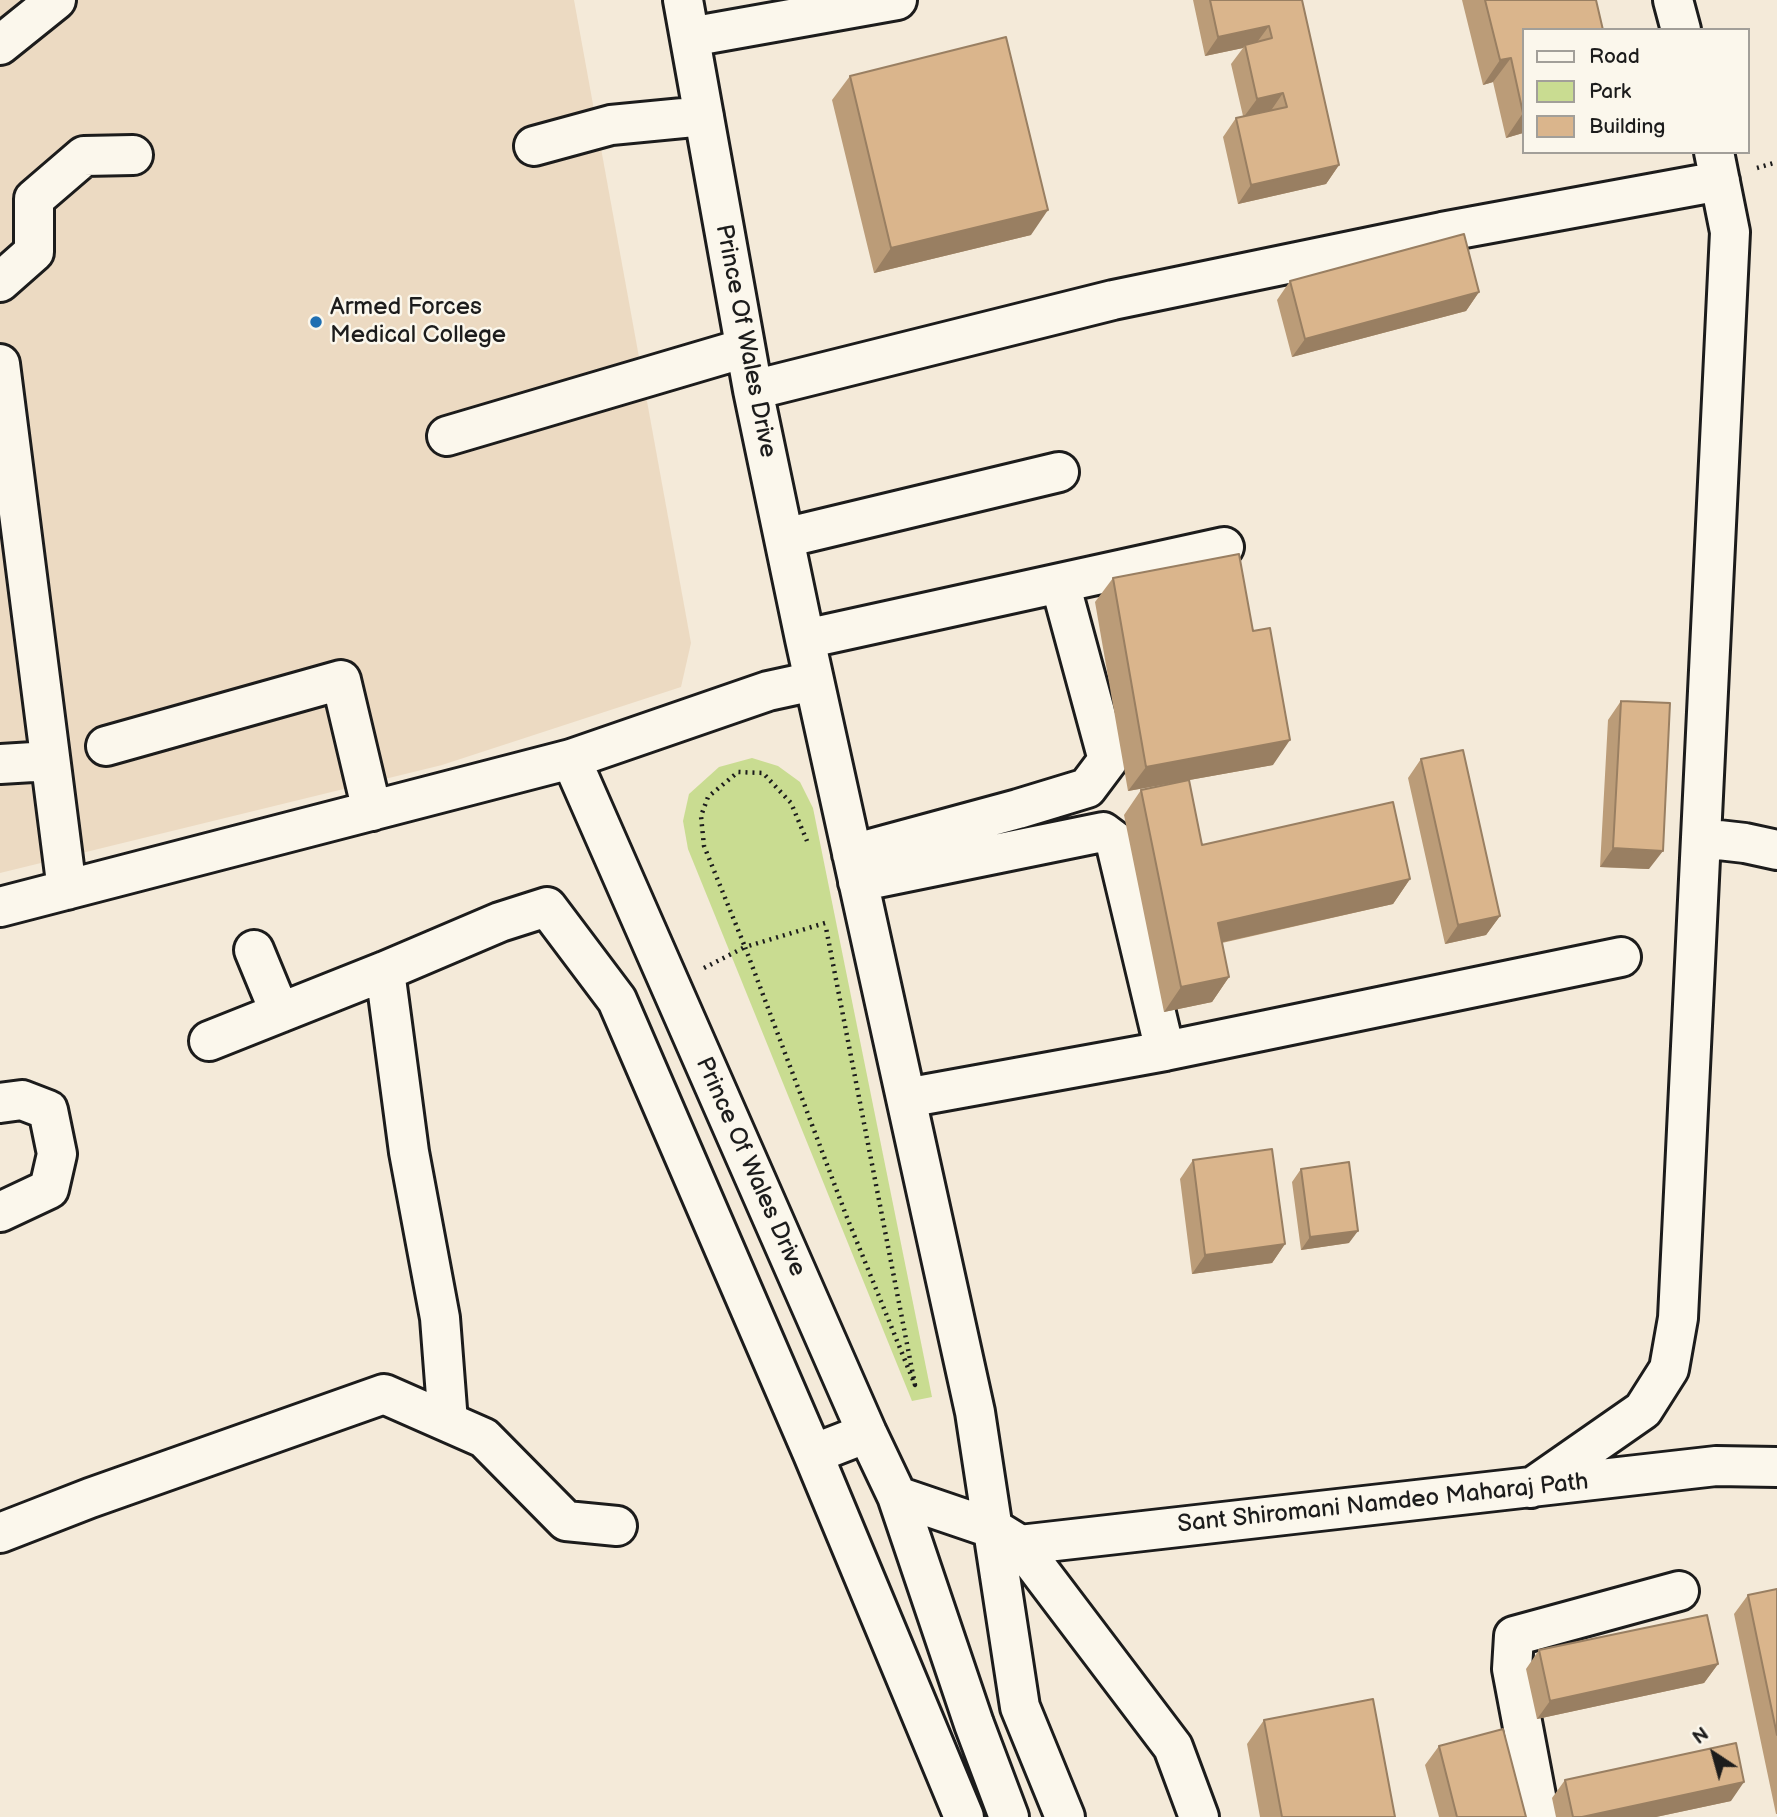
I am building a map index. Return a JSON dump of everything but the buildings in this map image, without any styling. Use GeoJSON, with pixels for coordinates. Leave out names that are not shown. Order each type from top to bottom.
{"type":"FeatureCollection","features":[{"type":"Feature","properties":{"kind":"street"},"geometry":{"type":"LineString","coordinates":[[0,45],[56,0]]}},
{"type":"Feature","properties":{"kind":"street","name":"Prince Of Wales Drive"},"geometry":{"type":"LineString","coordinates":[[683,0],[753,390],[805,639],[975,1412],[1007,1537],[1020,1707],[1065,1817]]}},
{"type":"Feature","properties":{"kind":"street"},"geometry":{"type":"LineString","coordinates":[[690,37],[897,0]]}},
{"type":"Feature","properties":{"kind":"street"},"geometry":{"type":"LineString","coordinates":[[1673,0],[1680,28]]}},
{"type":"Feature","properties":{"kind":"street"},"geometry":{"type":"LineString","coordinates":[[534,146],[611,125],[704,116]]}},
{"type":"Feature","properties":{"kind":"street"},"geometry":{"type":"LineString","coordinates":[[0,282],[34,252],[34,199],[84,156],[133,155]]}},
{"type":"Feature","properties":{"kind":"street"},"geometry":{"type":"LineString","coordinates":[[753,390],[1126,298],[1442,232],[1717,167],[1730,232],[1678,1318],[1669,1369],[1643,1410],[1531,1488]]}},
{"type":"Feature","properties":{"kind":"street"},"geometry":{"type":"LineString","coordinates":[[447,436],[745,348]]}},
{"type":"Feature","properties":{"kind":"street"},"geometry":{"type":"LineString","coordinates":[[0,364],[67,890]]}},
{"type":"Feature","properties":{"kind":"street"},"geometry":{"type":"LineString","coordinates":[[784,538],[1059,472]]}},
{"type":"Feature","properties":{"kind":"street"},"geometry":{"type":"LineString","coordinates":[[805,639],[1224,547]]}},
{"type":"Feature","properties":{"kind":"street"},"geometry":{"type":"LineString","coordinates":[[855,868],[1018,809],[1087,788],[1108,760],[1060,583]]}},
{"type":"Feature","properties":{"kind":"street"},"geometry":{"type":"LineString","coordinates":[[106,746],[341,680],[372,811]]}},
{"type":"Feature","properties":{"kind":"street"},"geometry":{"type":"LineString","coordinates":[[0,907],[571,759],[768,691],[814,681]]}},
{"type":"Feature","properties":{"kind":"street","name":"Prince Of Wales Drive"},"geometry":{"type":"LineString","coordinates":[[571,759],[897,1496],[974,1724],[1009,1817]]}},
{"type":"Feature","properties":{"kind":"street"},"geometry":{"type":"LineString","coordinates":[[0,764],[50,761]]}},
{"type":"Feature","properties":{"kind":"street"},"geometry":{"type":"LineString","coordinates":[[855,868],[1103,832],[1115,841],[1166,1051]]}},
{"type":"Feature","properties":{"kind":"street"},"geometry":{"type":"LineString","coordinates":[[1701,838],[1777,850]]}},
{"type":"Feature","properties":{"kind":"street"},"geometry":{"type":"LineString","coordinates":[[209,1041],[500,922],[547,907],[617,1000],[813,1454],[964,1817]]}},
{"type":"Feature","properties":{"kind":"street"},"geometry":{"type":"LineString","coordinates":[[254,950],[280,1013]]}},
{"type":"Feature","properties":{"kind":"street"},"geometry":{"type":"LineString","coordinates":[[906,1098],[1166,1051],[1621,957]]}},
{"type":"Feature","properties":{"kind":"street"},"geometry":{"type":"LineString","coordinates":[[385,971],[409,1152],[440,1318],[448,1422]]}},
{"type":"Feature","properties":{"kind":"street"},"geometry":{"type":"LineString","coordinates":[[0,1103],[22,1100],[48,1110],[57,1154],[49,1189],[0,1212]]}},
{"type":"Feature","properties":{"kind":"street"},"geometry":{"type":"LineString","coordinates":[[0,1533],[90,1498],[384,1394],[484,1438],[566,1521],[617,1526]]}},
{"type":"Feature","properties":{"kind":"street"},"geometry":{"type":"LineString","coordinates":[[813,1454],[867,1433]]}},
{"type":"Feature","properties":{"kind":"street","name":"Sant Shiromani Namdeo Maharaj Path"},"geometry":{"type":"LineString","coordinates":[[1007,1537],[1531,1488],[1716,1466],[1777,1467]]}},
{"type":"Feature","properties":{"kind":"street"},"geometry":{"type":"LineString","coordinates":[[897,1496],[1007,1537],[1173,1747],[1199,1817]]}},
{"type":"Feature","properties":{"kind":"street"},"geometry":{"type":"LineString","coordinates":[[1540,1817],[1512,1669],[1514,1636],[1679,1591]]}},
{"type":"Feature","properties":{"kind":"path"},"geometry":{"type":"LineString","coordinates":[[811,849],[792,803],[764,773],[738,772],[708,797],[701,816],[704,846],[846,1215],[915,1385],[822,911]]}},
{"type":"Feature","properties":{"kind":"path"},"geometry":{"type":"LineString","coordinates":[[669,985],[745,947],[825,923]]}},
{"type":"Feature","properties":{"kind":"shaded area","name":"Armed Forces Medical College"},"geometry":{"type":"Polygon","coordinates":[[[0,0],[574,0],[691,643],[681,687],[442,765],[0,873],[0,0]]]}},
{"type":"Feature","properties":{"kind":"green space"},"geometry":{"type":"Polygon","coordinates":[[[752,758],[778,766],[800,782],[813,808],[932,1397],[912,1401],[688,849],[683,821],[689,794],[719,767],[752,758]]]}},
{"type":"Feature","properties":{"kind":"place","name":"Armed Forces Medical College"},"geometry":{"type":"Point","coordinates":[316,322]}}]}
